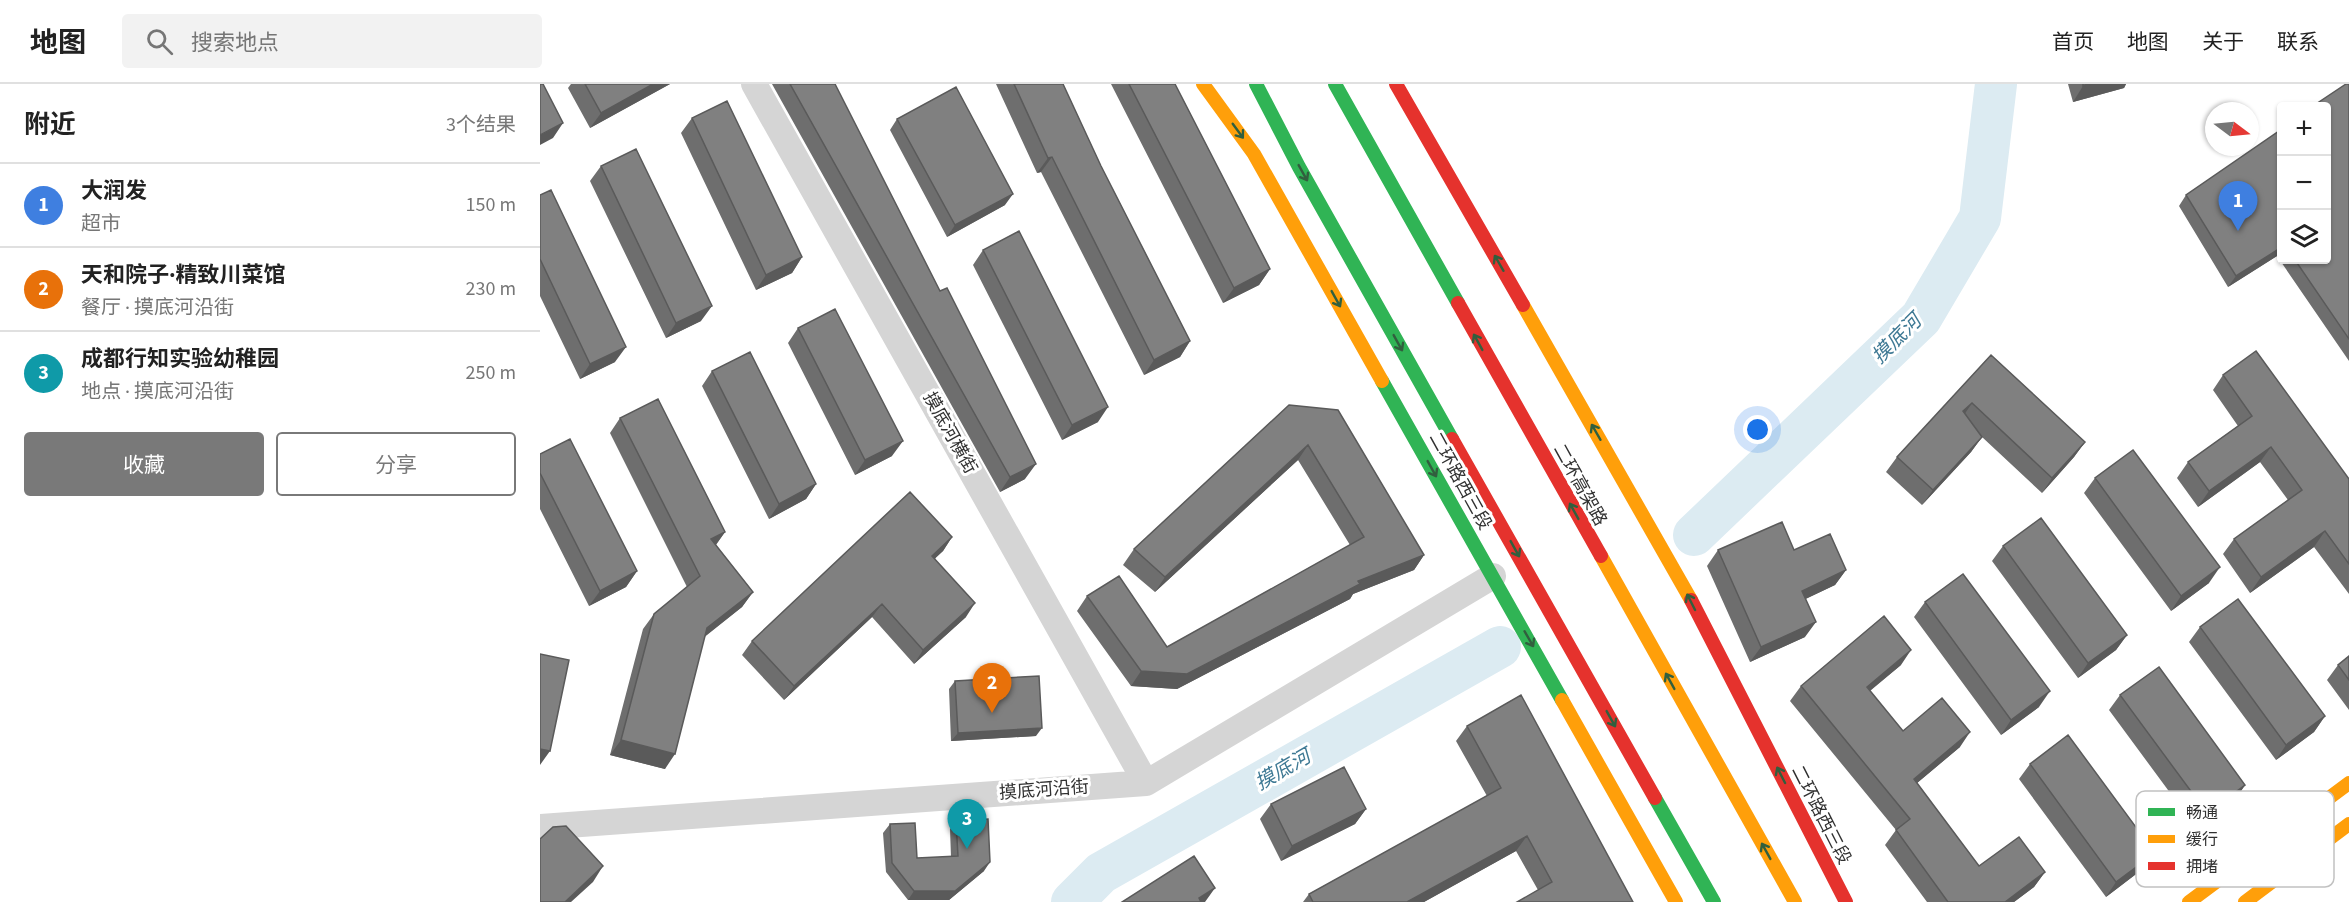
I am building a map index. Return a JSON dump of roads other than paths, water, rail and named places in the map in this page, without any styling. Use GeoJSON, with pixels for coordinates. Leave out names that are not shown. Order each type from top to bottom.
{"type":"FeatureCollection","features":[{"type":"Feature","properties":{"kind":"main road","name":"二环路西三段"},"geometry":{"type":"LineString","coordinates":[[1203,84],[1254,154],[1676,902]]}},
{"type":"Feature","properties":{"kind":"main road"},"geometry":{"type":"LineString","coordinates":[[1256,84],[1299,167],[1714,902]]}},
{"type":"Feature","properties":{"kind":"main road","name":"二环高架路"},"geometry":{"type":"LineString","coordinates":[[1335,84],[1795,902]]}},
{"type":"Feature","properties":{"kind":"main road","name":"二环路西三段"},"geometry":{"type":"LineString","coordinates":[[1396,84],[1677,574],[1846,902]]}},
{"type":"Feature","properties":{"kind":"main road"},"geometry":{"type":"LineString","coordinates":[[2334,794],[2349,783]]}},
{"type":"Feature","properties":{"kind":"main road"},"geometry":{"type":"LineString","coordinates":[[2334,835],[2349,824]]}},
{"type":"Feature","properties":{"kind":"main road"},"geometry":{"type":"LineString","coordinates":[[2189,902],[2209,887]]}},
{"type":"Feature","properties":{"kind":"main road"},"geometry":{"type":"LineString","coordinates":[[2245,902],[2265,887]]}},
{"type":"Feature","properties":{"kind":"street","name":"摸底河横街"},"geometry":{"type":"LineString","coordinates":[[754,84],[1146,783]]}},
{"type":"Feature","properties":{"kind":"street","name":"摸底河沿街"},"geometry":{"type":"LineString","coordinates":[[540,827],[1146,783],[1493,576]]}},
{"type":"Feature","properties":{"kind":"waterway","name":"摸底河"},"geometry":{"type":"LineString","coordinates":[[1694,535],[1921,318],[1980,218],[1996,84]]}},
{"type":"Feature","properties":{"kind":"waterway","name":"摸底河"},"geometry":{"type":"LineString","coordinates":[[1072,902],[1101,873],[1500,647]]}},
{"type":"Feature","properties":{"kind":"place","name":"大润发"},"geometry":{"type":"Point","coordinates":[2238,231]}},
{"type":"Feature","properties":{"kind":"place","name":"天和院子·精致川菜馆"},"geometry":{"type":"Point","coordinates":[992,713]}},
{"type":"Feature","properties":{"kind":"place","name":"成都行知实验幼稚园"},"geometry":{"type":"Point","coordinates":[967,849]}}]}
